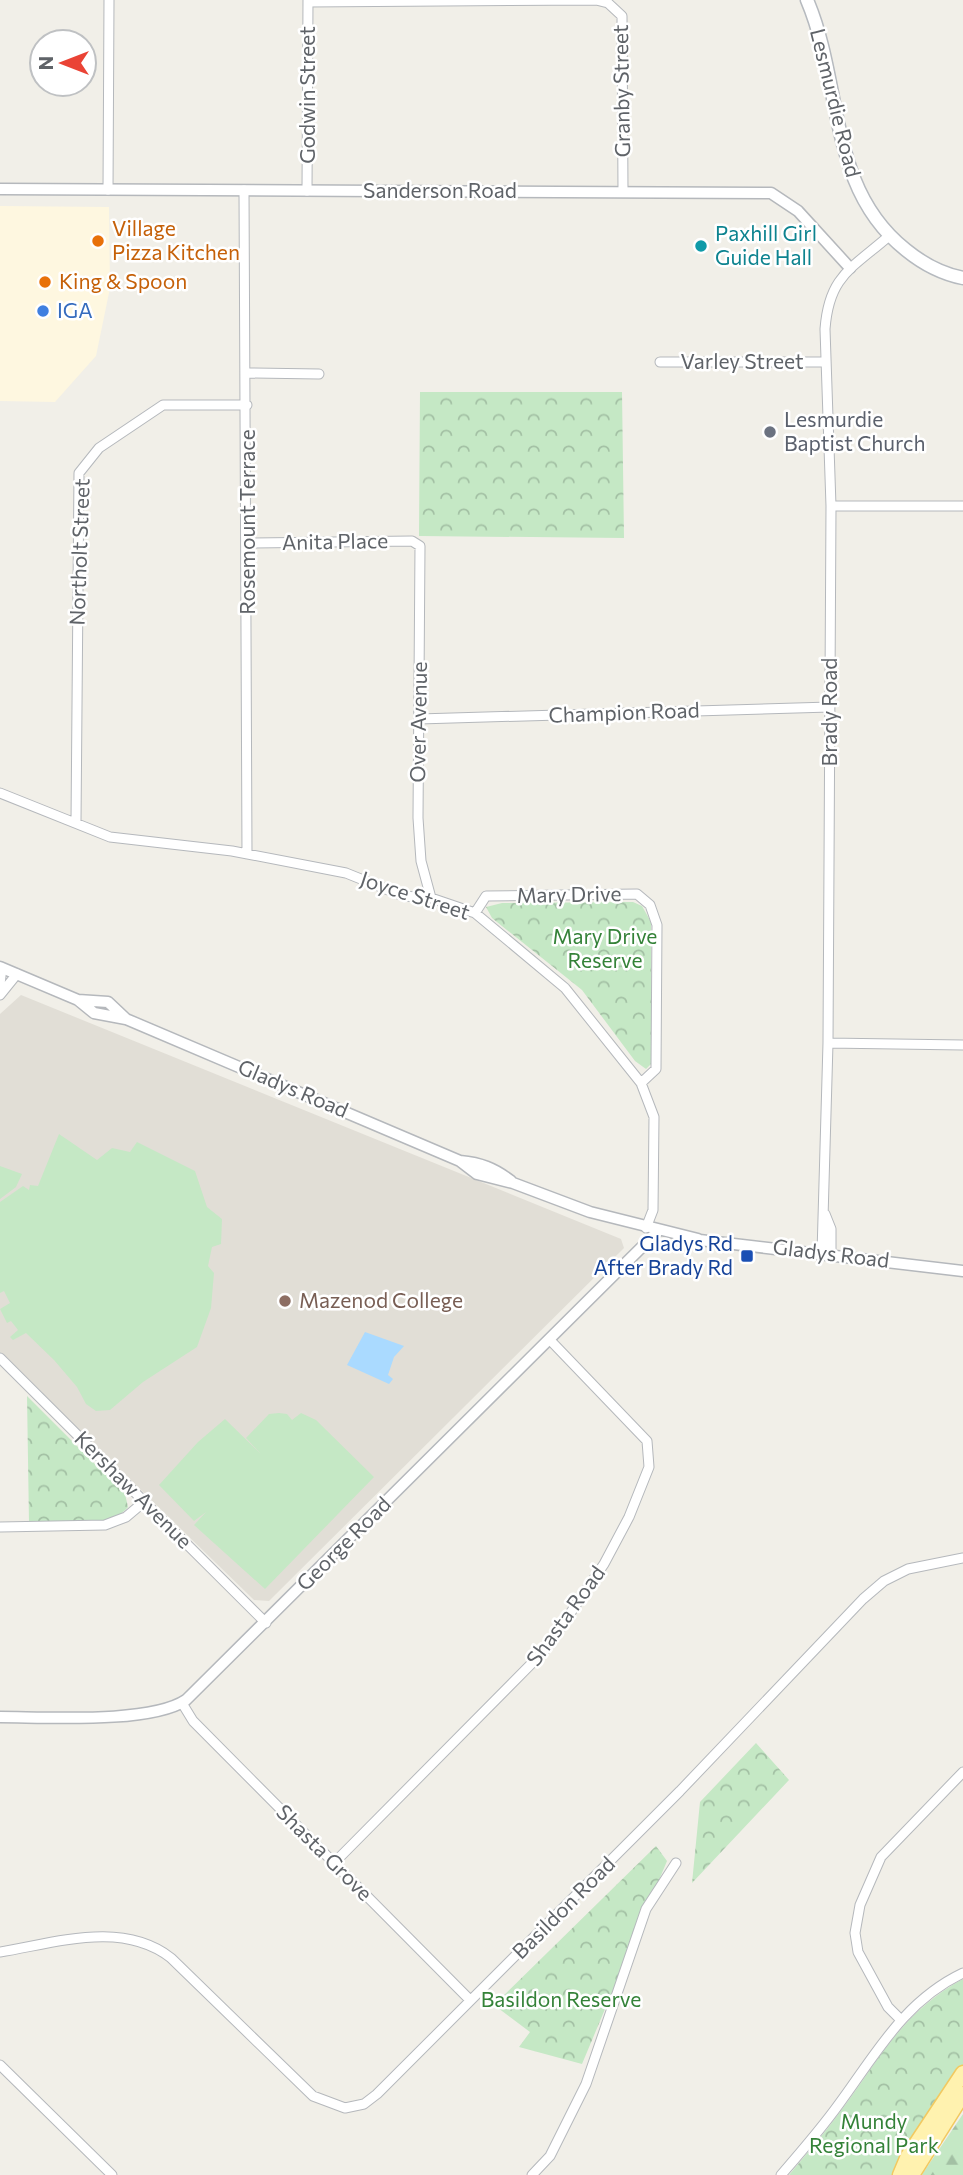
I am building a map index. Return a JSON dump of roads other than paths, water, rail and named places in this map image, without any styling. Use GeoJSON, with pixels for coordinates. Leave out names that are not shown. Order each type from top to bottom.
{"type":"FeatureCollection","features":[{"type":"Feature","properties":{"kind":"main road","name":"Lesmurdie Road"},"geometry":{"type":"LineString","coordinates":[[807,0],[846,160],[865,205],[888,236],[932,267],[963,278]]}},
{"type":"Feature","properties":{"kind":"main road"},"geometry":{"type":"LineString","coordinates":[[900,2175],[908,2156],[963,2073]]}},
{"type":"Feature","properties":{"kind":"main road"},"geometry":{"type":"LineString","coordinates":[[912,2175],[963,2094]]}},
{"type":"Feature","properties":{"kind":"street"},"geometry":{"type":"LineString","coordinates":[[108,190],[109,0]]}},
{"type":"Feature","properties":{"kind":"street","name":"Granby Street"},"geometry":{"type":"LineString","coordinates":[[308,1],[596,0],[617,8],[622,16],[623,192]]}},
{"type":"Feature","properties":{"kind":"street","name":"Godwin Street"},"geometry":{"type":"LineString","coordinates":[[307,191],[308,1]]}},
{"type":"Feature","properties":{"kind":"street","name":"Sanderson Road"},"geometry":{"type":"LineString","coordinates":[[0,190],[771,193],[798,211],[850,268]]}},
{"type":"Feature","properties":{"kind":"street","name":"Rosemount Terrace"},"geometry":{"type":"LineString","coordinates":[[244,190],[248,543],[247,854]]}},
{"type":"Feature","properties":{"kind":"street","name":"Brady Road"},"geometry":{"type":"LineString","coordinates":[[826,1253],[831,1229],[825,1214],[831,506],[825,362],[830,295],[850,268],[888,236]]}},
{"type":"Feature","properties":{"kind":"street","name":"Varley Street"},"geometry":{"type":"LineString","coordinates":[[660,362],[825,362]]}},
{"type":"Feature","properties":{"kind":"street"},"geometry":{"type":"LineString","coordinates":[[247,373],[319,374]]}},
{"type":"Feature","properties":{"kind":"street","name":"Northolt Street"},"geometry":{"type":"LineString","coordinates":[[76,822],[79,473],[99,448],[163,405],[247,405]]}},
{"type":"Feature","properties":{"kind":"street"},"geometry":{"type":"LineString","coordinates":[[831,506],[963,506]]}},
{"type":"Feature","properties":{"kind":"street","name":"Anita Place"},"geometry":{"type":"LineString","coordinates":[[248,543],[412,541],[420,546]]}},
{"type":"Feature","properties":{"kind":"street","name":"Over Avenue"},"geometry":{"type":"LineString","coordinates":[[420,546],[420,843],[431,898]]}},
{"type":"Feature","properties":{"kind":"street","name":"Champion Road"},"geometry":{"type":"LineString","coordinates":[[419,719],[830,707]]}},
{"type":"Feature","properties":{"kind":"street","name":"Joyce Street"},"geometry":{"type":"LineString","coordinates":[[0,793],[110,837],[247,854],[346,873],[403,896],[431,898],[475,913],[565,988],[641,1083],[654,1117],[653,1210],[649,1233]]}},
{"type":"Feature","properties":{"kind":"street","name":"Mary Drive"},"geometry":{"type":"LineString","coordinates":[[475,913],[486,896],[637,894],[650,905],[657,925],[656,1069],[641,1083]]}},
{"type":"Feature","properties":{"kind":"street"},"geometry":{"type":"LineString","coordinates":[[0,984],[1,967]]}},
{"type":"Feature","properties":{"kind":"street","name":"Gladys Road"},"geometry":{"type":"LineString","coordinates":[[1,967],[78,1000],[94,1013],[126,1019],[460,1161],[480,1163],[496,1169],[513,1183],[590,1212],[611,1225],[649,1233],[963,1271]]}},
{"type":"Feature","properties":{"kind":"street"},"geometry":{"type":"LineString","coordinates":[[0,995],[17,974]]}},
{"type":"Feature","properties":{"kind":"street"},"geometry":{"type":"LineString","coordinates":[[828,1043],[963,1045]]}},
{"type":"Feature","properties":{"kind":"street","name":"George Road"},"geometry":{"type":"LineString","coordinates":[[0,1717],[142,1714],[182,1703],[202,1687],[636,1254],[649,1233]]}},
{"type":"Feature","properties":{"kind":"street","name":"Shasta Road"},"geometry":{"type":"LineString","coordinates":[[334,1863],[545,1650],[604,1564],[629,1517],[649,1467],[647,1441],[550,1340]]}},
{"type":"Feature","properties":{"kind":"street","name":"Kershaw Avenue"},"geometry":{"type":"LineString","coordinates":[[0,1358],[266,1623]]}},
{"type":"Feature","properties":{"kind":"street"},"geometry":{"type":"LineString","coordinates":[[0,1527],[105,1525],[126,1517],[145,1501]]}},
{"type":"Feature","properties":{"kind":"street","name":"Basildon Road"},"geometry":{"type":"LineString","coordinates":[[0,1952],[105,1936],[147,1943],[172,1958],[307,2091],[329,2104],[345,2108],[373,2098],[680,1791],[824,1637],[872,1590],[908,1569],[963,1558]]}},
{"type":"Feature","properties":{"kind":"street","name":"Shasta Grove"},"geometry":{"type":"LineString","coordinates":[[182,1703],[193,1721],[470,2000]]}},
{"type":"Feature","properties":{"kind":"street"},"geometry":{"type":"LineString","coordinates":[[900,2019],[888,2007],[858,1952],[855,1933],[860,1905],[881,1857],[963,1772]]}},
{"type":"Feature","properties":{"kind":"street"},"geometry":{"type":"LineString","coordinates":[[532,2175],[550,2156],[586,2084],[646,1909],[676,1863]]}},
{"type":"Feature","properties":{"kind":"street"},"geometry":{"type":"LineString","coordinates":[[781,2175],[820,2130],[900,2019],[927,1995],[963,1973]]}},
{"type":"Feature","properties":{"kind":"street"},"geometry":{"type":"LineString","coordinates":[[0,2065],[111,2175]]}},
{"type":"Feature","properties":{"kind":"water"},"geometry":{"type":"Polygon","coordinates":[[[365,1332],[404,1346],[394,1357],[388,1375],[393,1379],[389,1384],[347,1365],[365,1332]]]}},
{"type":"Feature","properties":{"kind":"place","name":"Village Pizza Kitchen"},"geometry":{"type":"Point","coordinates":[98,241]}},
{"type":"Feature","properties":{"kind":"place","name":"Paxhill Girl Guide Hall"},"geometry":{"type":"Point","coordinates":[701,246]}},
{"type":"Feature","properties":{"kind":"place","name":"King & Spoon"},"geometry":{"type":"Point","coordinates":[45,282]}},
{"type":"Feature","properties":{"kind":"place","name":"IGA"},"geometry":{"type":"Point","coordinates":[43,311]}},
{"type":"Feature","properties":{"kind":"place","name":"Lesmurdie Baptist Church"},"geometry":{"type":"Point","coordinates":[770,432]}},
{"type":"Feature","properties":{"kind":"place","name":"Gladys Rd After Brady Rd"},"geometry":{"type":"Point","coordinates":[747,1256]}},
{"type":"Feature","properties":{"kind":"place","name":"Mazenod College"},"geometry":{"type":"Point","coordinates":[285,1301]}},
{"type":"Feature","properties":{"kind":"park label","name":"Mary Drive Reserve"},"geometry":{"type":"Point","coordinates":[605,949]}},
{"type":"Feature","properties":{"kind":"park label","name":"Basildon Reserve"},"geometry":{"type":"Point","coordinates":[561,2000]}},
{"type":"Feature","properties":{"kind":"park label","name":"Mundy Regional Park"},"geometry":{"type":"Point","coordinates":[874,2134]}}]}
